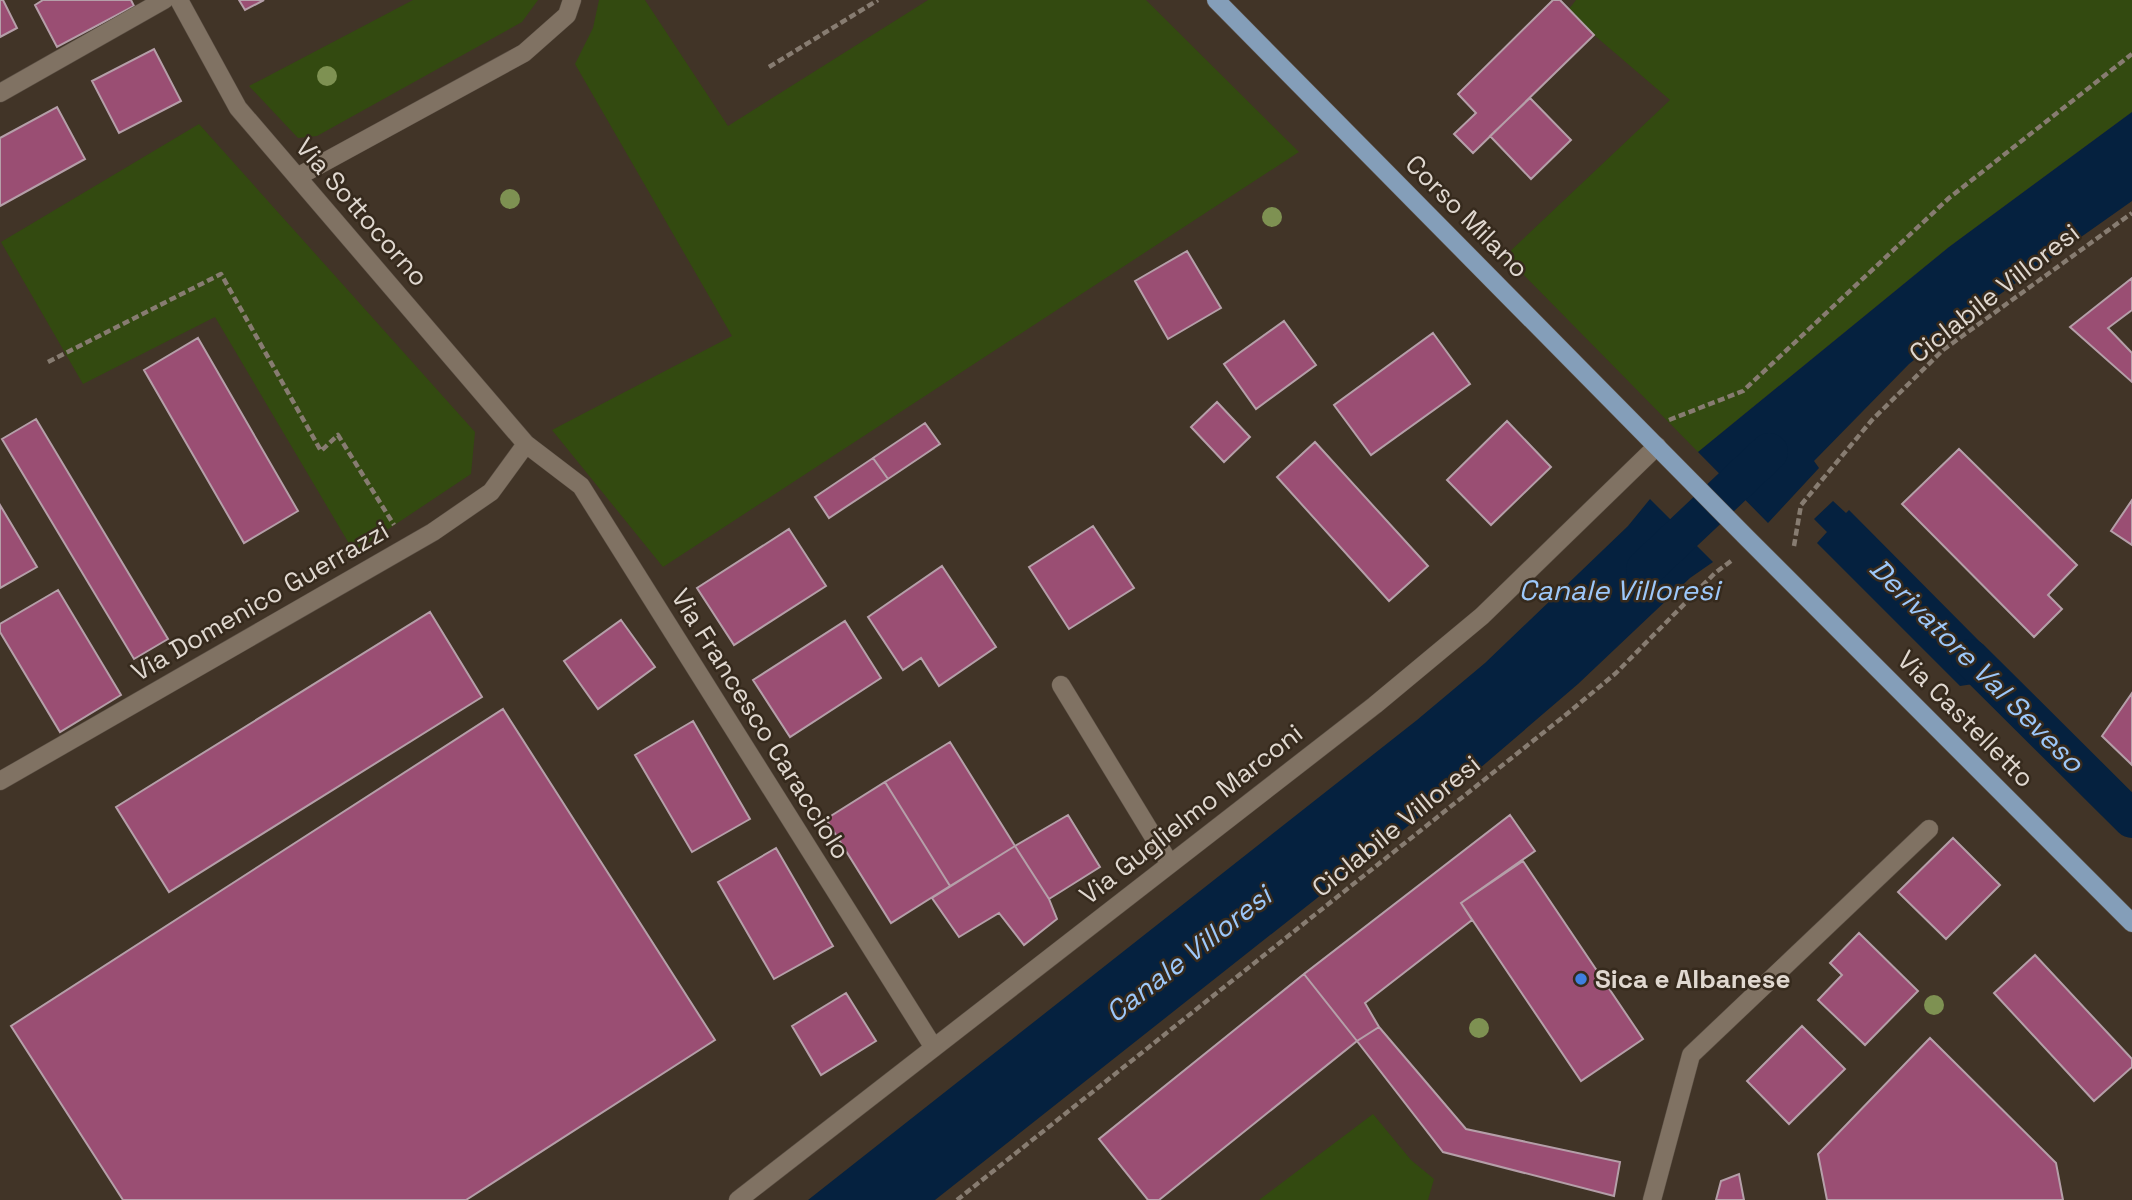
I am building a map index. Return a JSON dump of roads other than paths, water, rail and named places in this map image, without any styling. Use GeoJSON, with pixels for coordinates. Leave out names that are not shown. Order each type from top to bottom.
{"type":"FeatureCollection","features":[{"type":"Feature","properties":{"kind":"main road","name":"Corso Milano"},"geometry":{"type":"LineString","coordinates":[[1216,0],[1747,538]]}},
{"type":"Feature","properties":{"kind":"main road","name":"Via Castelletto"},"geometry":{"type":"LineString","coordinates":[[1747,538],[2132,923]]}},
{"type":"Feature","properties":{"kind":"street"},"geometry":{"type":"LineString","coordinates":[[0,93],[164,0]]}},
{"type":"Feature","properties":{"kind":"street","name":"Via Sottocorno"},"geometry":{"type":"LineString","coordinates":[[178,0],[238,108],[526,444]]}},
{"type":"Feature","properties":{"kind":"street"},"geometry":{"type":"LineString","coordinates":[[297,177],[524,53],[567,15],[572,0]]}},
{"type":"Feature","properties":{"kind":"street","name":"Via Domenico Guerrazzi"},"geometry":{"type":"LineString","coordinates":[[0,779],[407,547],[491,492],[526,444]]}},
{"type":"Feature","properties":{"kind":"street","name":"Via Francesco Caracciolo"},"geometry":{"type":"LineString","coordinates":[[526,444],[581,486],[934,1048]]}},
{"type":"Feature","properties":{"kind":"street","name":"Via Guglielmo Marconi"},"geometry":{"type":"LineString","coordinates":[[738,1200],[1375,705],[1482,615],[1657,446]]}},
{"type":"Feature","properties":{"kind":"street"},"geometry":{"type":"LineString","coordinates":[[1061,685],[1170,864]]}},
{"type":"Feature","properties":{"kind":"street"},"geometry":{"type":"LineString","coordinates":[[1652,1200],[1691,1055],[1929,829]]}},
{"type":"Feature","properties":{"kind":"water","name":"Canale Villoresi"},"geometry":{"type":"Polygon","coordinates":[[[2132,112],[2132,201],[1972,314],[1909,364],[1814,461],[1819,468],[1768,523],[1698,452],[1949,247],[2132,112]]]}},
{"type":"Feature","properties":{"kind":"water","name":"Canale Villoresi"},"geometry":{"type":"Polygon","coordinates":[[[1650,499],[1713,562],[1690,578],[1578,684],[1465,781],[935,1200],[808,1200],[1417,720],[1485,663],[1628,526],[1650,499]]]}},
{"type":"Feature","properties":{"kind":"water"},"geometry":{"type":"Polygon","coordinates":[[[1833,501],[1846,513],[1849,510],[1994,656],[1991,670],[2011,690],[2004,697],[1995,698],[1980,683],[1960,686],[1817,543],[1827,532],[1814,519],[1833,501]]]}},
{"type":"Feature","properties":{"kind":"water"},"geometry":{"type":"Polygon","coordinates":[[[2029,709],[2057,735],[2061,732],[2132,803],[2132,835],[2021,724],[2022,715],[2029,709]]]}},
{"type":"Feature","properties":{"kind":"waterway","name":"Canale Villoresi"},"geometry":{"type":"LineString","coordinates":[[1645,569],[1769,452]]}},
{"type":"Feature","properties":{"kind":"waterway","name":"Derivatore Val Seveso"},"geometry":{"type":"LineString","coordinates":[[1970,658],[2132,819]]}},
{"type":"Feature","properties":{"kind":"place","name":"Sica e Albanese"},"geometry":{"type":"Point","coordinates":[1581,979]}}]}
